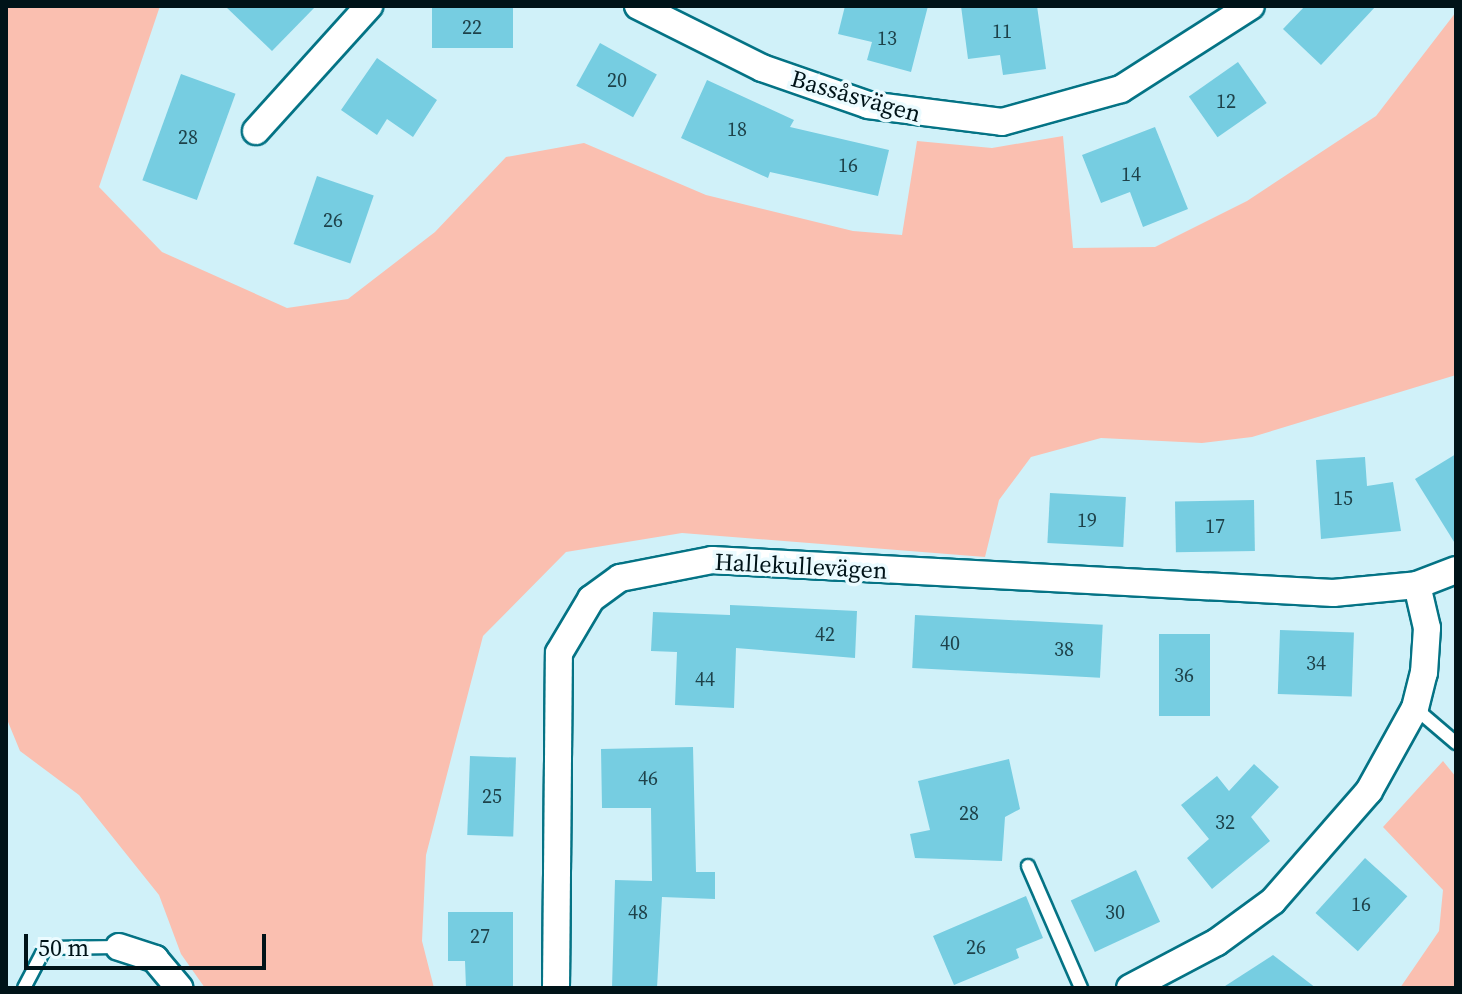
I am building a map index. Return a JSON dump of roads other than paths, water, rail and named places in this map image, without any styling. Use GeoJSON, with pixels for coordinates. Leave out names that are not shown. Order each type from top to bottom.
{"type":"FeatureCollection","features":[{"type":"Feature","properties":{"kind":"street"},"geometry":{"type":"LineString","coordinates":[[256,131],[369,6]]}},
{"type":"Feature","properties":{"kind":"street","name":"Bassåsvägen"},"geometry":{"type":"LineString","coordinates":[[638,6],[762,68],[868,105],[1002,122],[1121,89],[1251,6]]}},
{"type":"Feature","properties":{"kind":"street","name":"Hallekullevägen"},"geometry":{"type":"LineString","coordinates":[[556,988],[559,653],[591,599],[620,578],[712,560],[1061,583],[1333,593],[1417,585],[1456,570]]}},
{"type":"Feature","properties":{"kind":"street"},"geometry":{"type":"LineString","coordinates":[[1130,988],[1217,942],[1273,901],[1369,791],[1415,708],[1427,628],[1417,585]]}},
{"type":"Feature","properties":{"kind":"street"},"geometry":{"type":"LineString","coordinates":[[119,947],[155,959],[179,988]]}},
{"type":"Feature","properties":{"kind":"lane"},"geometry":{"type":"LineString","coordinates":[[1415,708],[1456,743]]}},
{"type":"Feature","properties":{"kind":"lane"},"geometry":{"type":"LineString","coordinates":[[1028,866],[1081,988]]}},
{"type":"Feature","properties":{"kind":"lane"},"geometry":{"type":"LineString","coordinates":[[24,988],[45,948],[119,947]]}}]}
